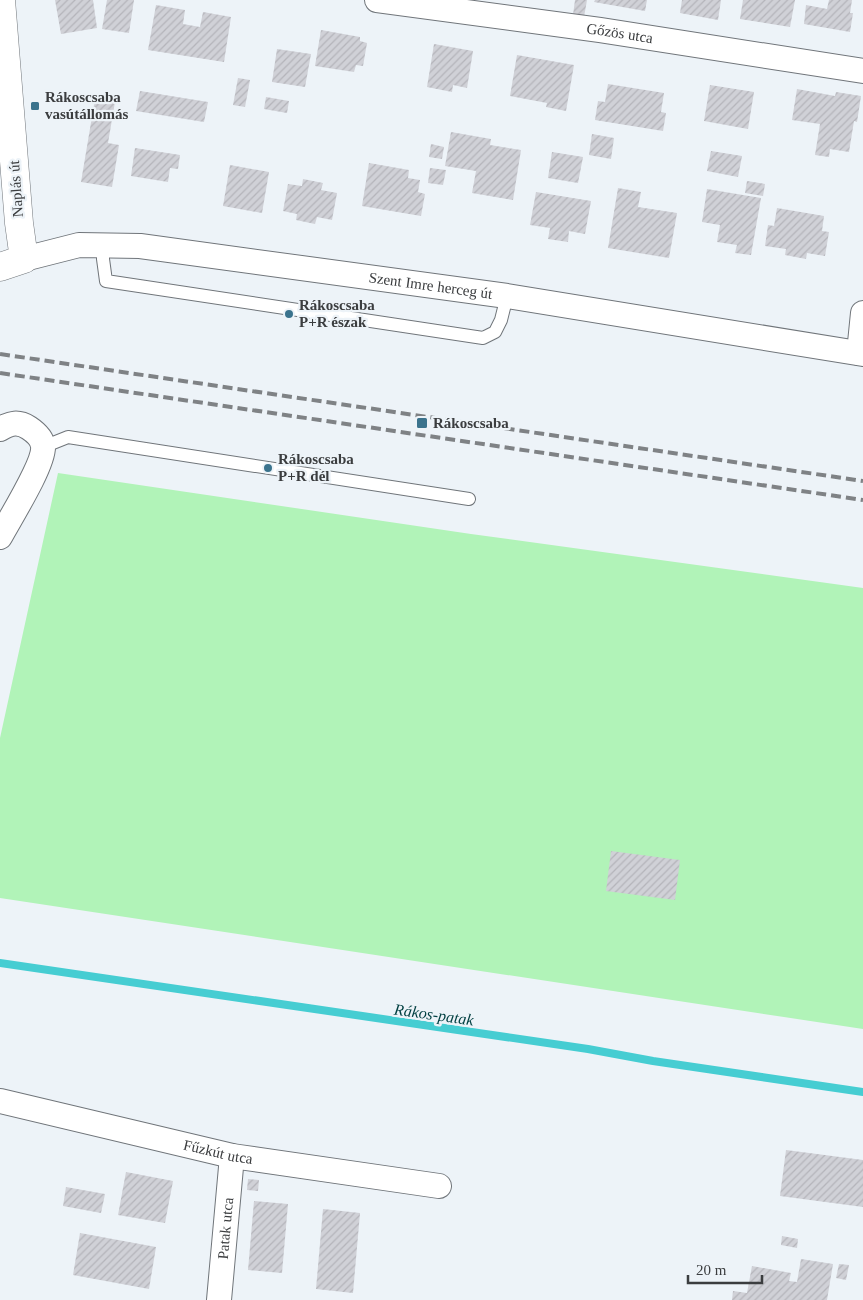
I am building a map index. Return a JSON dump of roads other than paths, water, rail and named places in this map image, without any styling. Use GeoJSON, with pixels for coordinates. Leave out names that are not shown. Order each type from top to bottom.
{"type":"FeatureCollection","features":[{"type":"Feature","properties":{"kind":"street","name":"Gőzös utca"},"geometry":{"type":"LineString","coordinates":[[377,0],[600,30],[863,71]]}},
{"type":"Feature","properties":{"kind":"street","name":"Naplás út"},"geometry":{"type":"LineString","coordinates":[[1,1],[19,223],[12,263]]}},
{"type":"Feature","properties":{"kind":"street","name":"Szent Imre herceg út"},"geometry":{"type":"LineString","coordinates":[[12,263],[79,245],[103,244],[150,247],[507,296],[861,354]]}},
{"type":"Feature","properties":{"kind":"street"},"geometry":{"type":"LineString","coordinates":[[861,354],[863,313]]}},
{"type":"Feature","properties":{"kind":"street"},"geometry":{"type":"LineString","coordinates":[[0,429],[9,423],[25,426],[40,438],[43,447],[38,468],[0,537]]}},
{"type":"Feature","properties":{"kind":"street","name":"Fűzkút utca"},"geometry":{"type":"LineString","coordinates":[[0,1101],[232,1156],[439,1186]]}},
{"type":"Feature","properties":{"kind":"street","name":"Patak utca"},"geometry":{"type":"LineString","coordinates":[[219,1300],[232,1156]]}},
{"type":"Feature","properties":{"kind":"lane"},"geometry":{"type":"LineString","coordinates":[[103,244],[106,280],[483,338],[495,332],[501,320],[507,296]]}},
{"type":"Feature","properties":{"kind":"lane"},"geometry":{"type":"LineString","coordinates":[[43,447],[68,437],[469,499]]}},
{"type":"Feature","properties":{"kind":"waterway","name":"Rákos-patak"},"geometry":{"type":"LineString","coordinates":[[0,963],[588,1049],[653,1061],[863,1092]]}},
{"type":"Feature","properties":{"kind":"railway"},"geometry":{"type":"LineString","coordinates":[[0,354],[863,481]]}},
{"type":"Feature","properties":{"kind":"railway"},"geometry":{"type":"LineString","coordinates":[[0,373],[863,500]]}},
{"type":"Feature","properties":{"kind":"place","name":"Rákoscsaba vasútállomás"},"geometry":{"type":"Point","coordinates":[35,106]}},
{"type":"Feature","properties":{"kind":"place","name":"Rákoscsaba P+R észak"},"geometry":{"type":"Point","coordinates":[289,314]}},
{"type":"Feature","properties":{"kind":"place","name":"Rákoscsaba"},"geometry":{"type":"Point","coordinates":[422,423]}},
{"type":"Feature","properties":{"kind":"place","name":"Rákoscsaba P+R dél"},"geometry":{"type":"Point","coordinates":[268,468]}}]}
